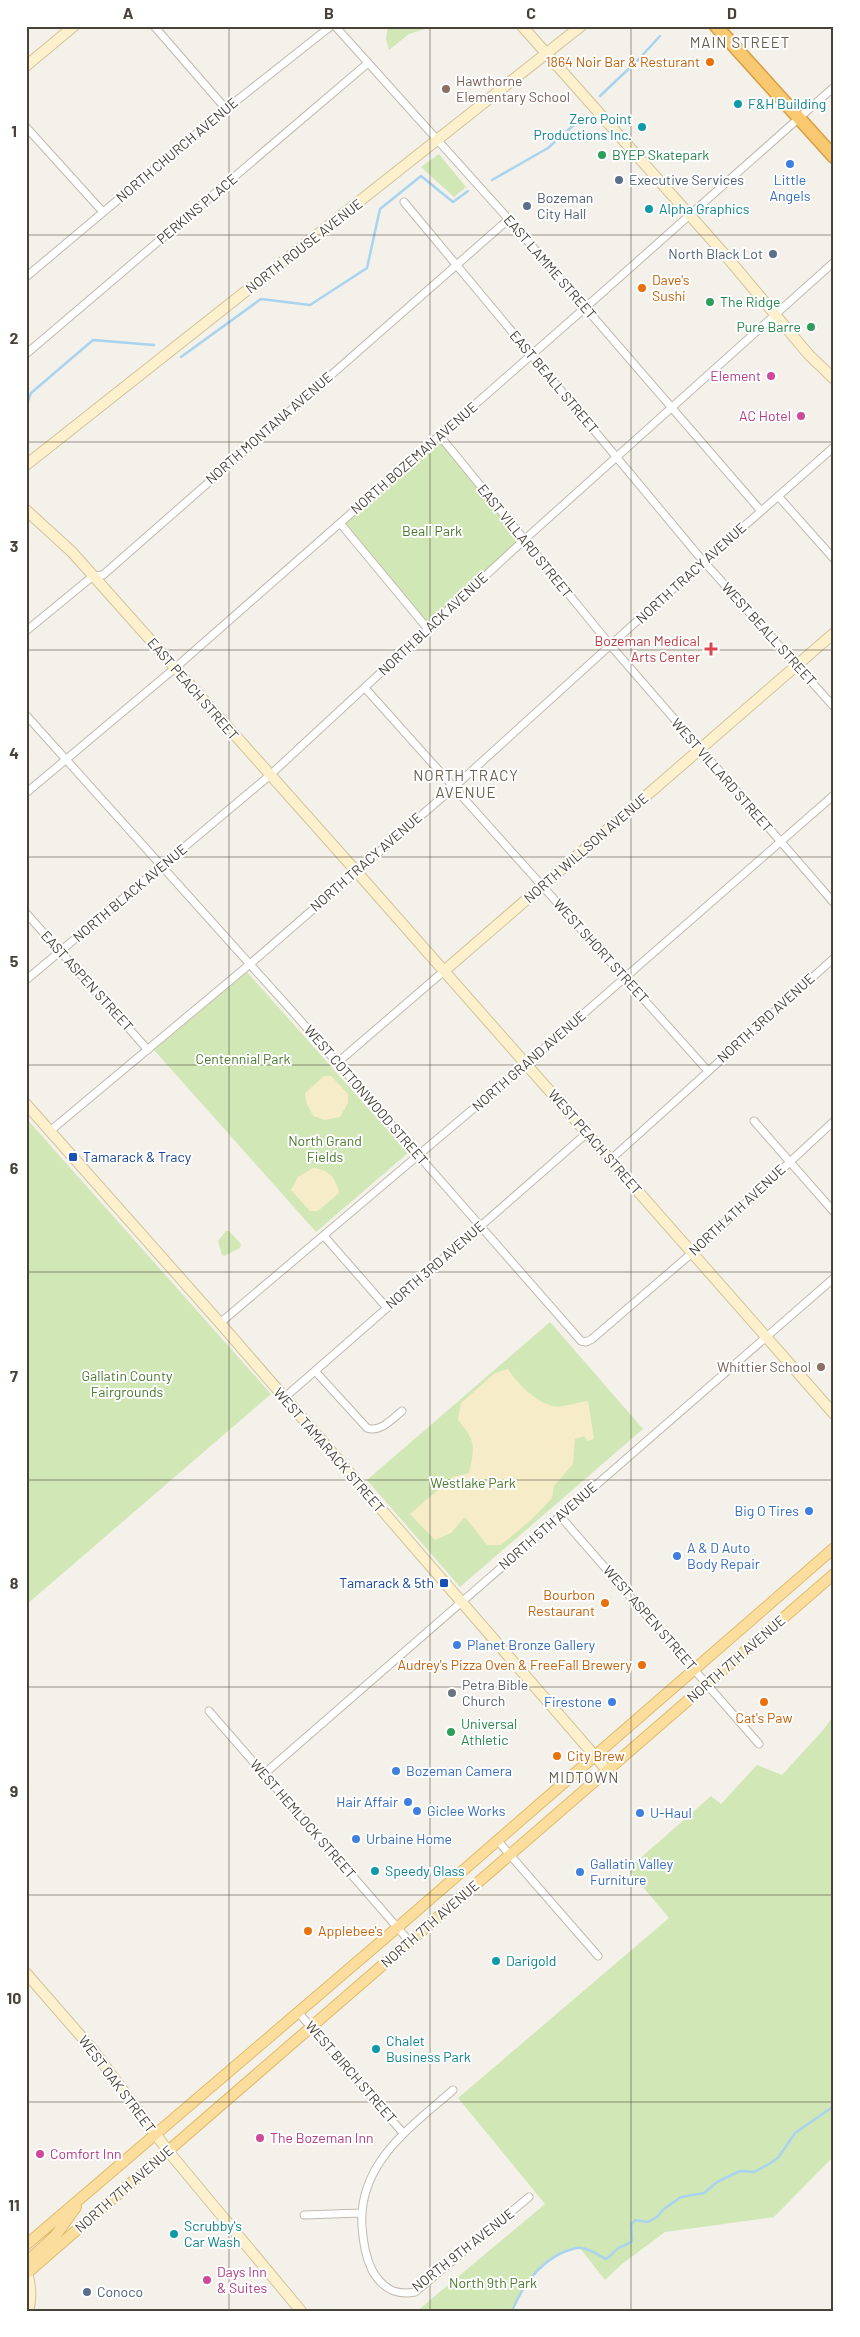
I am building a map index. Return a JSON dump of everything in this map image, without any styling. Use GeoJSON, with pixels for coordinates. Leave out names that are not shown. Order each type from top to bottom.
{"type":"FeatureCollection","features":[{"type":"Feature","properties":{"kind":"highway"},"geometry":{"type":"LineString","coordinates":[[716,26],[834,158]]}},
{"type":"Feature","properties":{"kind":"main road"},"geometry":{"type":"LineString","coordinates":[[26,66],[74,26]]}},
{"type":"Feature","properties":{"kind":"main road"},"geometry":{"type":"LineString","coordinates":[[522,26],[690,215],[809,355],[834,379]]}},
{"type":"Feature","properties":{"kind":"main road","name":"NORTH ROUSE AVENUE"},"geometry":{"type":"LineString","coordinates":[[26,465],[581,26]]}},
{"type":"Feature","properties":{"kind":"main road","name":"EAST PEACH STREET"},"geometry":{"type":"LineString","coordinates":[[26,510],[72,552],[269,776],[356,871]]}},
{"type":"Feature","properties":{"kind":"main road","name":"NORTH WILLSON AVENUE"},"geometry":{"type":"LineString","coordinates":[[444,971],[834,633]]}},
{"type":"Feature","properties":{"kind":"main road","name":"WEST PEACH STREET"},"geometry":{"type":"LineString","coordinates":[[356,871],[834,1414]]}},
{"type":"Feature","properties":{"kind":"main road","name":"WEST TAMARACK STREET"},"geometry":{"type":"LineString","coordinates":[[26,1104],[220,1323],[607,1770]]}},
{"type":"Feature","properties":{"kind":"main road","name":"NORTH 7TH AVENUE"},"geometry":{"type":"LineString","coordinates":[[26,2245],[398,1928],[594,1755],[834,1548]]}},
{"type":"Feature","properties":{"kind":"main road","name":"NORTH 7TH AVENUE"},"geometry":{"type":"LineString","coordinates":[[27,2273],[834,1574]]}},
{"type":"Feature","properties":{"kind":"main road","name":"WEST OAK STREET"},"geometry":{"type":"LineString","coordinates":[[26,1973],[93,2050],[168,2151],[302,2311]]}},
{"type":"Feature","properties":{"kind":"main road"},"geometry":{"type":"LineString","coordinates":[[28,2311],[31,2301],[31,2285],[27,2273],[29,2261],[56,2235],[85,2194]]}},
{"type":"Feature","properties":{"kind":"street"},"geometry":{"type":"LineString","coordinates":[[154,26],[226,109]]}},
{"type":"Feature","properties":{"kind":"street","name":"NORTH CHURCH AVENUE"},"geometry":{"type":"LineString","coordinates":[[26,277],[226,109],[331,26]]}},
{"type":"Feature","properties":{"kind":"street","name":"EAST LAMME STREET"},"geometry":{"type":"LineString","coordinates":[[335,26],[509,219],[762,511]]}},
{"type":"Feature","properties":{"kind":"street","name":"PERKINS PLACE"},"geometry":{"type":"LineString","coordinates":[[26,354],[368,63]]}},
{"type":"Feature","properties":{"kind":"street","name":"NORTH BOZEMAN AVENUE"},"geometry":{"type":"LineString","coordinates":[[26,793],[174,668],[440,436],[834,88]]}},
{"type":"Feature","properties":{"kind":"street"},"geometry":{"type":"LineString","coordinates":[[26,127],[104,212]]}},
{"type":"Feature","properties":{"kind":"street","name":"EAST BEALL STREET"},"geometry":{"type":"LineString","coordinates":[[404,202],[704,562]]}},
{"type":"Feature","properties":{"kind":"street","name":"NORTH MONTANA AVENUE"},"geometry":{"type":"LineString","coordinates":[[26,631],[93,576],[103,575],[509,219]]}},
{"type":"Feature","properties":{"kind":"street","name":"NORTH BLACK AVENUE"},"geometry":{"type":"LineString","coordinates":[[26,980],[269,776],[427,628],[834,262]]}},
{"type":"Feature","properties":{"kind":"street","name":"EAST VILLARD STREET"},"geometry":{"type":"LineString","coordinates":[[440,436],[611,646]]}},
{"type":"Feature","properties":{"kind":"street","name":"NORTH TRACY AVENUE"},"geometry":{"type":"LineString","coordinates":[[50,1131],[250,964],[454,787],[834,447]]}},
{"type":"Feature","properties":{"kind":"street"},"geometry":{"type":"LineString","coordinates":[[778,496],[834,559]]}},
{"type":"Feature","properties":{"kind":"street"},"geometry":{"type":"LineString","coordinates":[[340,523],[427,628]]}},
{"type":"Feature","properties":{"kind":"street","name":"WEST BEALL STREET"},"geometry":{"type":"LineString","coordinates":[[704,562],[834,707]]}},
{"type":"Feature","properties":{"kind":"street","name":"WEST VILLARD STREET"},"geometry":{"type":"LineString","coordinates":[[611,646],[834,903]]}},
{"type":"Feature","properties":{"kind":"street","name":"WEST SHORT STREET"},"geometry":{"type":"LineString","coordinates":[[365,688],[708,1071]]}},
{"type":"Feature","properties":{"kind":"street","name":"WEST COTTONWOOD STREET"},"geometry":{"type":"LineString","coordinates":[[26,715],[337,1062],[581,1341],[592,1339],[640,1298]]}},
{"type":"Feature","properties":{"kind":"street","name":"NORTH GRAND AVENUE"},"geometry":{"type":"LineString","coordinates":[[220,1323],[420,1156],[834,795]]}},
{"type":"Feature","properties":{"kind":"street","name":"EAST ASPEN STREET"},"geometry":{"type":"LineString","coordinates":[[26,913],[148,1050]]}},
{"type":"Feature","properties":{"kind":"street","name":"NORTH 3RD AVENUE"},"geometry":{"type":"LineString","coordinates":[[610,1160],[834,958]]}},
{"type":"Feature","properties":{"kind":"street","name":"NORTH WILLSON AVENUE"},"geometry":{"type":"LineString","coordinates":[[337,1062],[444,971]]}},
{"type":"Feature","properties":{"kind":"street"},"geometry":{"type":"LineString","coordinates":[[754,1121],[834,1212]]}},
{"type":"Feature","properties":{"kind":"street","name":"NORTH 4TH AVENUE"},"geometry":{"type":"LineString","coordinates":[[640,1298],[692,1253],[834,1121]]}},
{"type":"Feature","properties":{"kind":"street","name":"NORTH 3RD AVENUE"},"geometry":{"type":"LineString","coordinates":[[284,1398],[587,1134]]}},
{"type":"Feature","properties":{"kind":"street"},"geometry":{"type":"LineString","coordinates":[[324,1236],[387,1308]]}},
{"type":"Feature","properties":{"kind":"street","name":"NORTH 5TH AVENUE"},"geometry":{"type":"LineString","coordinates":[[264,1774],[834,1278]]}},
{"type":"Feature","properties":{"kind":"street"},"geometry":{"type":"LineString","coordinates":[[315,1371],[367,1428],[375,1430],[380,1428],[402,1411]]}},
{"type":"Feature","properties":{"kind":"street","name":"WEST ASPEN STREET"},"geometry":{"type":"LineString","coordinates":[[560,1516],[759,1744]]}},
{"type":"Feature","properties":{"kind":"street","name":"WEST HEMLOCK STREET"},"geometry":{"type":"LineString","coordinates":[[209,1711],[410,1942]]}},
{"type":"Feature","properties":{"kind":"street"},"geometry":{"type":"LineString","coordinates":[[497,1840],[598,1956]]}},
{"type":"Feature","properties":{"kind":"street","name":"WEST BIRCH STREET"},"geometry":{"type":"LineString","coordinates":[[298,2012],[403,2133]]}},
{"type":"Feature","properties":{"kind":"street","name":"NORTH 9TH AVENUE"},"geometry":{"type":"LineString","coordinates":[[454,2090],[403,2133],[386,2153],[369,2180],[361,2204],[361,2213],[367,2259],[374,2273],[388,2290],[403,2294],[415,2292],[530,2197]]}},
{"type":"Feature","properties":{"kind":"street"},"geometry":{"type":"LineString","coordinates":[[304,2216],[361,2213]]}},
{"type":"Feature","properties":{"kind":"green space"},"geometry":{"type":"Polygon","coordinates":[[[388,26],[434,26],[409,34],[389,50],[386,39],[388,26]]]}},
{"type":"Feature","properties":{"kind":"green space"},"geometry":{"type":"Polygon","coordinates":[[[439,154],[466,187],[454,197],[421,167],[439,154]]]}},
{"type":"Feature","properties":{"kind":"green space","name":"Beall Park"},"geometry":{"type":"Polygon","coordinates":[[[440,436],[524,540],[427,628],[340,523],[440,436]]]}},
{"type":"Feature","properties":{"kind":"green space"},"geometry":{"type":"Polygon","coordinates":[[[247,972],[408,1153],[316,1232],[154,1050],[247,972]]]}},
{"type":"Feature","properties":{"kind":"green space","name":"Gallatin County Fairgrounds"},"geometry":{"type":"Polygon","coordinates":[[[26,1118],[271,1394],[26,1605],[26,1118]]]}},
{"type":"Feature","properties":{"kind":"green space"},"geometry":{"type":"Polygon","coordinates":[[[226,1231],[229,1231],[241,1244],[240,1248],[224,1256],[218,1241],[226,1231]]]}},
{"type":"Feature","properties":{"kind":"green space","name":"Westlake Park"},"geometry":{"type":"Polygon","coordinates":[[[550,1322],[643,1429],[460,1587],[367,1480],[550,1322]]]}},
{"type":"Feature","properties":{"kind":"green space","name":"North 9th Park"},"geometry":{"type":"Polygon","coordinates":[[[834,1715],[834,2156],[774,2217],[665,2232],[622,2264],[605,2280],[579,2247],[556,2255],[543,2264],[527,2282],[512,2311],[417,2311],[545,2204],[458,2098],[669,1918],[628,1869],[711,1796],[721,1804],[757,1765],[782,1775],[824,1729],[834,1715]]]}},
{"type":"Feature","properties":{"kind":"sand"},"geometry":{"type":"Polygon","coordinates":[[[324,1076],[331,1076],[348,1094],[348,1103],[340,1117],[325,1120],[313,1116],[306,1102],[305,1093],[324,1076]]]}},
{"type":"Feature","properties":{"kind":"sand"},"geometry":{"type":"Polygon","coordinates":[[[313,1168],[323,1170],[331,1175],[339,1193],[318,1211],[310,1211],[291,1190],[298,1177],[313,1168]]]}},
{"type":"Feature","properties":{"kind":"sand"},"geometry":{"type":"Polygon","coordinates":[[[508,1369],[527,1391],[546,1404],[561,1406],[588,1401],[594,1439],[588,1441],[584,1436],[575,1439],[573,1464],[554,1486],[552,1498],[532,1519],[501,1545],[487,1545],[465,1517],[451,1533],[435,1540],[410,1514],[453,1477],[469,1473],[473,1445],[468,1433],[458,1420],[461,1403],[495,1373],[508,1369]]]}},
{"type":"Feature","properties":{"kind":"waterway"},"geometry":{"type":"LineString","coordinates":[[600,96],[660,36]]}},
{"type":"Feature","properties":{"kind":"waterway"},"geometry":{"type":"LineString","coordinates":[[492,180],[548,148],[584,116]]}},
{"type":"Feature","properties":{"kind":"waterway"},"geometry":{"type":"LineString","coordinates":[[181,357],[261,299],[310,305],[367,268],[380,209],[421,176],[453,202],[468,191]]}},
{"type":"Feature","properties":{"kind":"waterway"},"geometry":{"type":"LineString","coordinates":[[26,407],[31,393],[93,340],[154,345]]}},
{"type":"Feature","properties":{"kind":"waterway"},"geometry":{"type":"LineString","coordinates":[[512,2311],[527,2283],[548,2261],[575,2248],[591,2251],[606,2259],[618,2248],[632,2241],[631,2225],[635,2220],[648,2222],[681,2197],[704,2193],[717,2182],[740,2171],[754,2172],[769,2164],[778,2158],[795,2133],[834,2106]]}},
{"type":"Feature","properties":{"kind":"place","name":"1864 Noir Bar & Resturant"},"geometry":{"type":"Point","coordinates":[710,62]}},
{"type":"Feature","properties":{"kind":"place","name":"Hawthorne Elementary School"},"geometry":{"type":"Point","coordinates":[446,89]}},
{"type":"Feature","properties":{"kind":"place","name":"F&H Building"},"geometry":{"type":"Point","coordinates":[738,104]}},
{"type":"Feature","properties":{"kind":"place","name":"Zero Point Productions Inc."},"geometry":{"type":"Point","coordinates":[642,127]}},
{"type":"Feature","properties":{"kind":"place","name":"BYEP Skatepark"},"geometry":{"type":"Point","coordinates":[602,155]}},
{"type":"Feature","properties":{"kind":"place","name":"Little Angels"},"geometry":{"type":"Point","coordinates":[790,164]}},
{"type":"Feature","properties":{"kind":"place","name":"Executive Services"},"geometry":{"type":"Point","coordinates":[619,180]}},
{"type":"Feature","properties":{"kind":"place","name":"Bozeman City Hall"},"geometry":{"type":"Point","coordinates":[527,206]}},
{"type":"Feature","properties":{"kind":"place","name":"Alpha Graphics"},"geometry":{"type":"Point","coordinates":[649,209]}},
{"type":"Feature","properties":{"kind":"place","name":"North Black Lot"},"geometry":{"type":"Point","coordinates":[773,254]}},
{"type":"Feature","properties":{"kind":"place","name":"Dave's Sushi"},"geometry":{"type":"Point","coordinates":[642,288]}},
{"type":"Feature","properties":{"kind":"place","name":"The Ridge"},"geometry":{"type":"Point","coordinates":[710,302]}},
{"type":"Feature","properties":{"kind":"place","name":"Pure Barre"},"geometry":{"type":"Point","coordinates":[811,327]}},
{"type":"Feature","properties":{"kind":"place","name":"Element"},"geometry":{"type":"Point","coordinates":[771,376]}},
{"type":"Feature","properties":{"kind":"place","name":"AC Hotel"},"geometry":{"type":"Point","coordinates":[801,416]}},
{"type":"Feature","properties":{"kind":"place","name":"Bozeman Medical Arts Center"},"geometry":{"type":"Point","coordinates":[711,649]}},
{"type":"Feature","properties":{"kind":"place","name":"Tamarack & Tracy"},"geometry":{"type":"Point","coordinates":[73,1157]}},
{"type":"Feature","properties":{"kind":"place","name":"Whittier School"},"geometry":{"type":"Point","coordinates":[821,1367]}},
{"type":"Feature","properties":{"kind":"place","name":"Big O Tires"},"geometry":{"type":"Point","coordinates":[809,1511]}},
{"type":"Feature","properties":{"kind":"place","name":"A & D Auto Body Repair"},"geometry":{"type":"Point","coordinates":[677,1556]}},
{"type":"Feature","properties":{"kind":"place","name":"Tamarack & 5th"},"geometry":{"type":"Point","coordinates":[444,1583]}},
{"type":"Feature","properties":{"kind":"place","name":"Bourbon Restaurant"},"geometry":{"type":"Point","coordinates":[605,1603]}},
{"type":"Feature","properties":{"kind":"place","name":"Planet Bronze Gallery"},"geometry":{"type":"Point","coordinates":[457,1645]}},
{"type":"Feature","properties":{"kind":"place","name":"Audrey's Pizza Oven & FreeFall Brewery"},"geometry":{"type":"Point","coordinates":[642,1665]}},
{"type":"Feature","properties":{"kind":"place","name":"Petra Bible Church"},"geometry":{"type":"Point","coordinates":[452,1693]}},
{"type":"Feature","properties":{"kind":"place","name":"Firestone"},"geometry":{"type":"Point","coordinates":[612,1702]}},
{"type":"Feature","properties":{"kind":"place","name":"Cat's Paw"},"geometry":{"type":"Point","coordinates":[764,1702]}},
{"type":"Feature","properties":{"kind":"place","name":"Universal Athletic"},"geometry":{"type":"Point","coordinates":[451,1732]}},
{"type":"Feature","properties":{"kind":"place","name":"City Brew"},"geometry":{"type":"Point","coordinates":[557,1756]}},
{"type":"Feature","properties":{"kind":"place","name":"Bozeman Camera"},"geometry":{"type":"Point","coordinates":[396,1771]}},
{"type":"Feature","properties":{"kind":"place","name":"Hair Affair"},"geometry":{"type":"Point","coordinates":[408,1802]}},
{"type":"Feature","properties":{"kind":"place","name":"Giclee Works"},"geometry":{"type":"Point","coordinates":[417,1811]}},
{"type":"Feature","properties":{"kind":"place","name":"U-Haul"},"geometry":{"type":"Point","coordinates":[640,1813]}},
{"type":"Feature","properties":{"kind":"place","name":"Urbaine Home"},"geometry":{"type":"Point","coordinates":[356,1839]}},
{"type":"Feature","properties":{"kind":"place","name":"Speedy Glass"},"geometry":{"type":"Point","coordinates":[375,1871]}},
{"type":"Feature","properties":{"kind":"place","name":"Gallatin Valley Furniture"},"geometry":{"type":"Point","coordinates":[580,1872]}},
{"type":"Feature","properties":{"kind":"place","name":"Applebee's"},"geometry":{"type":"Point","coordinates":[308,1931]}},
{"type":"Feature","properties":{"kind":"place","name":"Darigold"},"geometry":{"type":"Point","coordinates":[496,1961]}},
{"type":"Feature","properties":{"kind":"place","name":"Chalet Business Park"},"geometry":{"type":"Point","coordinates":[376,2049]}},
{"type":"Feature","properties":{"kind":"place","name":"The Bozeman Inn"},"geometry":{"type":"Point","coordinates":[260,2138]}},
{"type":"Feature","properties":{"kind":"place","name":"Comfort Inn"},"geometry":{"type":"Point","coordinates":[40,2154]}},
{"type":"Feature","properties":{"kind":"place","name":"Scrubby's Car Wash"},"geometry":{"type":"Point","coordinates":[174,2234]}},
{"type":"Feature","properties":{"kind":"place","name":"Days Inn & Suites"},"geometry":{"type":"Point","coordinates":[207,2280]}},
{"type":"Feature","properties":{"kind":"place","name":"Conoco"},"geometry":{"type":"Point","coordinates":[87,2292]}},
{"type":"Feature","properties":{"kind":"district","name":"MAIN STREET"},"geometry":{"type":"Point","coordinates":[740,43]}},
{"type":"Feature","properties":{"kind":"district","name":"NORTH TRACY AVENUE"},"geometry":{"type":"Point","coordinates":[466,784]}},
{"type":"Feature","properties":{"kind":"district","name":"MIDTOWN"},"geometry":{"type":"Point","coordinates":[584,1778]}},
{"type":"Feature","properties":{"kind":"park label","name":"Centennial Park"},"geometry":{"type":"Point","coordinates":[243,1059]}},
{"type":"Feature","properties":{"kind":"park label","name":"North Grand Fields"},"geometry":{"type":"Point","coordinates":[325,1150]}}]}
